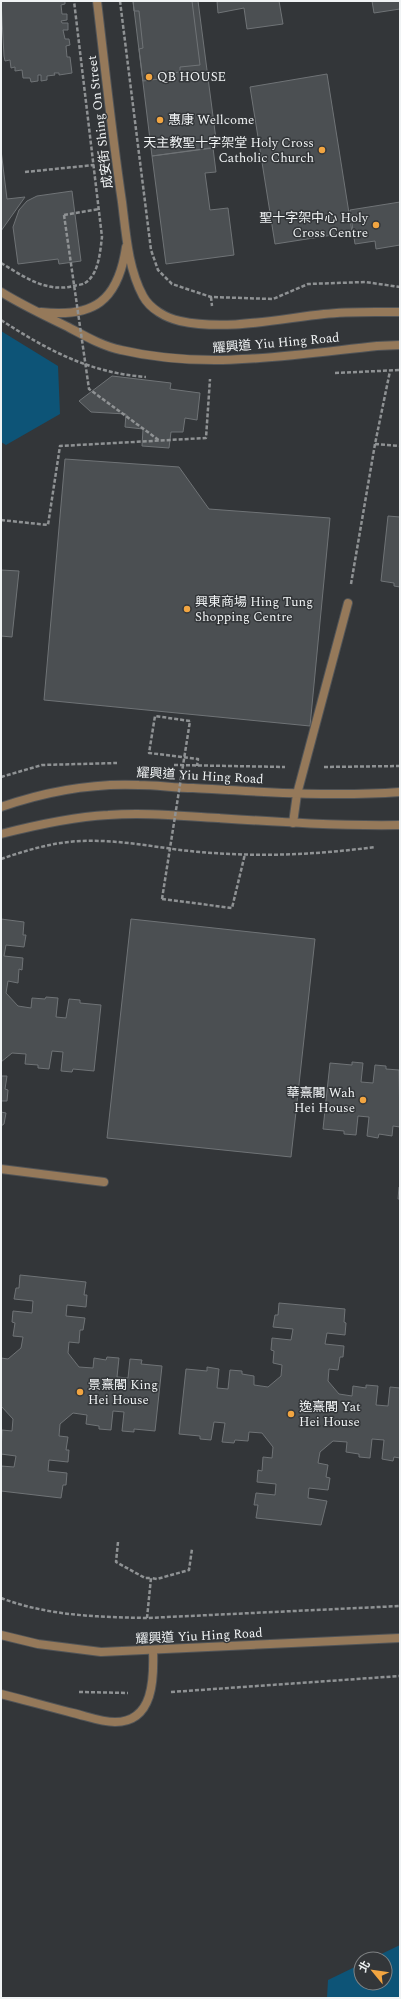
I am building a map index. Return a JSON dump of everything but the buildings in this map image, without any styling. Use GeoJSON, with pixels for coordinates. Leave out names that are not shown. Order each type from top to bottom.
{"type":"FeatureCollection","features":[{"type":"Feature","properties":{"kind":"street","name":"成安街 Shing On Street"},"geometry":{"type":"LineString","coordinates":[[97,1],[127,241]]}},
{"type":"Feature","properties":{"kind":"street"},"geometry":{"type":"LineString","coordinates":[[34,311],[58,314],[78,312],[99,304],[108,295],[118,278],[124,262],[127,241]]}},
{"type":"Feature","properties":{"kind":"street","name":"耀興道 Yiu Hing Road"},"geometry":{"type":"LineString","coordinates":[[127,241],[136,281],[144,298],[152,308],[165,316],[179,321],[212,324],[253,322],[327,313],[400,312]]}},
{"type":"Feature","properties":{"kind":"street","name":"耀興道 Yiu Hing Road"},"geometry":{"type":"LineString","coordinates":[[1,292],[34,311],[95,341],[120,350],[164,358],[212,361],[256,359],[377,346],[400,345]]}},
{"type":"Feature","properties":{"kind":"street"},"geometry":{"type":"LineString","coordinates":[[293,823],[297,794],[348,603]]}},
{"type":"Feature","properties":{"kind":"street","name":"耀興道 Yiu Hing Road"},"geometry":{"type":"LineString","coordinates":[[1,806],[21,800],[85,787],[138,784],[297,794],[365,794],[400,792]]}},
{"type":"Feature","properties":{"kind":"street"},"geometry":{"type":"LineString","coordinates":[[1,834],[36,825],[108,815],[146,814],[361,826],[400,825]]}},
{"type":"Feature","properties":{"kind":"street"},"geometry":{"type":"LineString","coordinates":[[1,1169],[104,1182]]}},
{"type":"Feature","properties":{"kind":"street","name":"耀興道 Yiu Hing Road"},"geometry":{"type":"LineString","coordinates":[[1,1635],[38,1644],[102,1652],[400,1638]]}},
{"type":"Feature","properties":{"kind":"street"},"geometry":{"type":"LineString","coordinates":[[1,1694],[114,1722],[124,1721],[138,1713],[149,1699],[154,1677],[153,1650]]}},
{"type":"Feature","properties":{"kind":"path"},"geometry":{"type":"LineString","coordinates":[[1,263],[30,281],[52,287],[66,288],[85,283],[93,274],[100,257],[102,238],[74,1]]}},
{"type":"Feature","properties":{"kind":"path"},"geometry":{"type":"LineString","coordinates":[[120,1],[151,250],[158,270],[172,284],[212,296],[273,299],[308,284],[365,282],[400,287]]}},
{"type":"Feature","properties":{"kind":"path"},"geometry":{"type":"LineString","coordinates":[[25,172],[94,164]]}},
{"type":"Feature","properties":{"kind":"path"},"geometry":{"type":"LineString","coordinates":[[99,209],[64,215],[89,389],[160,441]]}},
{"type":"Feature","properties":{"kind":"path"},"geometry":{"type":"LineString","coordinates":[[212,296],[212,324]]}},
{"type":"Feature","properties":{"kind":"path"},"geometry":{"type":"LineString","coordinates":[[1,520],[48,525],[60,446],[206,438],[212,361]]}},
{"type":"Feature","properties":{"kind":"path"},"geometry":{"type":"LineString","coordinates":[[348,603],[375,444],[390,370]]}},
{"type":"Feature","properties":{"kind":"path"},"geometry":{"type":"LineString","coordinates":[[375,444],[400,446]]}},
{"type":"Feature","properties":{"kind":"path"},"geometry":{"type":"LineString","coordinates":[[197,766],[198,758],[149,753],[155,716],[190,721],[162,899],[232,908],[245,854]]}},
{"type":"Feature","properties":{"kind":"path"},"geometry":{"type":"LineString","coordinates":[[1,777],[42,765],[121,763]]}},
{"type":"Feature","properties":{"kind":"path"},"geometry":{"type":"LineString","coordinates":[[167,765],[357,768],[400,766]]}},
{"type":"Feature","properties":{"kind":"path"},"geometry":{"type":"LineString","coordinates":[[1,859],[51,845],[80,841],[113,841],[214,854],[325,854],[378,846]]}},
{"type":"Feature","properties":{"kind":"path"},"geometry":{"type":"LineString","coordinates":[[118,1542],[116,1562],[145,1578],[157,1579],[190,1570],[192,1549]]}},
{"type":"Feature","properties":{"kind":"path"},"geometry":{"type":"LineString","coordinates":[[148,1618],[151,1578]]}},
{"type":"Feature","properties":{"kind":"path"},"geometry":{"type":"LineString","coordinates":[[1,1598],[39,1610],[63,1614],[148,1618],[400,1606]]}},
{"type":"Feature","properties":{"kind":"path"},"geometry":{"type":"LineString","coordinates":[[78,1692],[151,1693],[400,1676]]}},
{"type":"Feature","properties":{"kind":"shaded area"},"geometry":{"type":"Polygon","coordinates":[[[1,331],[58,366],[60,414],[6,445],[1,442],[1,331]]]}},
{"type":"Feature","properties":{"kind":"shaded area"},"geometry":{"type":"Polygon","coordinates":[[[400,1945],[400,1998],[327,1998],[328,1980],[353,1968],[353,1991],[393,1991],[393,1951],[388,1951],[400,1945]]]}},
{"type":"Feature","properties":{"kind":"place","name":"QB HOUSE"},"geometry":{"type":"Point","coordinates":[149,77]}},
{"type":"Feature","properties":{"kind":"place","name":"惠康 Wellcome"},"geometry":{"type":"Point","coordinates":[160,120]}},
{"type":"Feature","properties":{"kind":"place","name":"天主教聖十字架堂 Holy Cross Catholic Church"},"geometry":{"type":"Point","coordinates":[322,150]}},
{"type":"Feature","properties":{"kind":"place","name":"聖十字架中心 Holy Cross Centre"},"geometry":{"type":"Point","coordinates":[376,225]}},
{"type":"Feature","properties":{"kind":"place","name":"興東商場 Hing Tung Shopping Centre"},"geometry":{"type":"Point","coordinates":[187,609]}},
{"type":"Feature","properties":{"kind":"place","name":"華熹閣 Wah Hei House"},"geometry":{"type":"Point","coordinates":[363,1100]}},
{"type":"Feature","properties":{"kind":"place","name":"景熹閣 King Hei House"},"geometry":{"type":"Point","coordinates":[80,1392]}},
{"type":"Feature","properties":{"kind":"place","name":"逸熹閣 Yat Hei House"},"geometry":{"type":"Point","coordinates":[291,1414]}}]}
